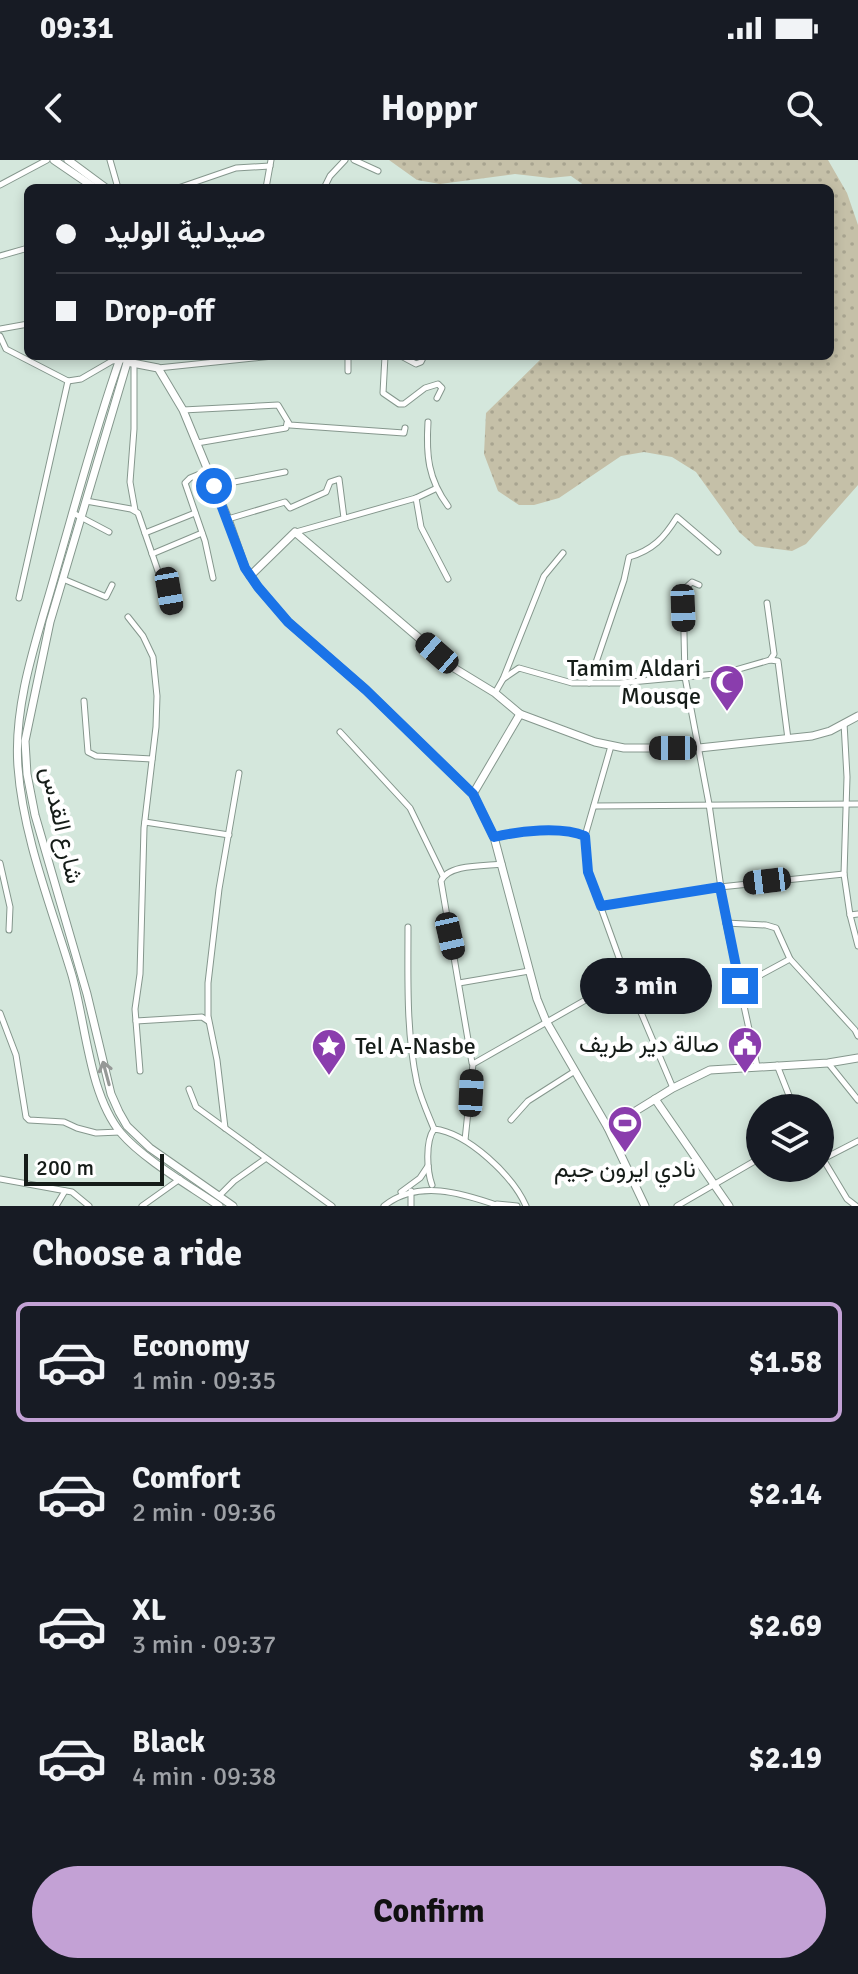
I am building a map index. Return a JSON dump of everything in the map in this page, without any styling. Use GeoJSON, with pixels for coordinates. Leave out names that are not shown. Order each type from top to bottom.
{"type":"FeatureCollection","features":[{"type":"Feature","properties":{"kind":"street"},"geometry":{"type":"LineString","coordinates":[[0,185],[47,160]]}},
{"type":"Feature","properties":{"kind":"street"},"geometry":{"type":"LineString","coordinates":[[54,160],[89,184]]}},
{"type":"Feature","properties":{"kind":"street"},"geometry":{"type":"LineString","coordinates":[[68,160],[101,184]]}},
{"type":"Feature","properties":{"kind":"street"},"geometry":{"type":"LineString","coordinates":[[110,160],[117,184]]}},
{"type":"Feature","properties":{"kind":"street"},"geometry":{"type":"LineString","coordinates":[[326,184],[345,160]]}},
{"type":"Feature","properties":{"kind":"street"},"geometry":{"type":"LineString","coordinates":[[354,160],[378,171]]}},
{"type":"Feature","properties":{"kind":"street"},"geometry":{"type":"LineString","coordinates":[[190,184],[236,168],[271,163],[267,184]]}},
{"type":"Feature","properties":{"kind":"street"},"geometry":{"type":"LineString","coordinates":[[0,256],[24,249]]}},
{"type":"Feature","properties":{"kind":"street"},"geometry":{"type":"LineString","coordinates":[[0,329],[24,325]]}},
{"type":"Feature","properties":{"kind":"street"},"geometry":{"type":"LineString","coordinates":[[0,336],[3,349],[24,359]]}},
{"type":"Feature","properties":{"kind":"street"},"geometry":{"type":"LineString","coordinates":[[25,360],[68,381],[81,379],[119,360]]}},
{"type":"Feature","properties":{"kind":"street"},"geometry":{"type":"LineString","coordinates":[[126,360],[134,429],[130,482],[136,511],[169,591],[172,610]]}},
{"type":"Feature","properties":{"kind":"street","name":"شارع القدس"},"geometry":{"type":"LineString","coordinates":[[126,360],[85,501],[77,514],[33,693],[25,741],[27,774],[82,994],[103,1100],[120,1132],[133,1145],[219,1206]]}},
{"type":"Feature","properties":{"kind":"street","name":"شارع القدس"},"geometry":{"type":"LineString","coordinates":[[126,360],[21,703],[17,746],[19,779],[28,824],[111,1094],[127,1126],[150,1148],[233,1206]]}},
{"type":"Feature","properties":{"kind":"street"},"geometry":{"type":"LineString","coordinates":[[130,360],[158,368],[215,360]]}},
{"type":"Feature","properties":{"kind":"street"},"geometry":{"type":"LineString","coordinates":[[348,360],[348,371]]}},
{"type":"Feature","properties":{"kind":"street"},"geometry":{"type":"LineString","coordinates":[[385,360],[383,393],[404,404],[425,388],[438,384],[442,388],[437,398]]}},
{"type":"Feature","properties":{"kind":"street"},"geometry":{"type":"LineString","coordinates":[[158,368],[183,410],[250,576],[288,622],[366,690],[473,794],[494,837],[529,971],[546,1021],[608,1128],[645,1206]]}},
{"type":"Feature","properties":{"kind":"street"},"geometry":{"type":"LineString","coordinates":[[19,598],[68,381]]}},
{"type":"Feature","properties":{"kind":"street"},"geometry":{"type":"LineString","coordinates":[[183,410],[278,405],[287,423],[286,428],[197,443]]}},
{"type":"Feature","properties":{"kind":"street"},"geometry":{"type":"LineString","coordinates":[[428,422],[427,443],[435,489],[448,506]]}},
{"type":"Feature","properties":{"kind":"street"},"geometry":{"type":"LineString","coordinates":[[287,423],[404,433],[405,428]]}},
{"type":"Feature","properties":{"kind":"street"},"geometry":{"type":"LineString","coordinates":[[207,471],[185,483],[213,578]]}},
{"type":"Feature","properties":{"kind":"street"},"geometry":{"type":"LineString","coordinates":[[214,486],[285,472]]}},
{"type":"Feature","properties":{"kind":"street"},"geometry":{"type":"LineString","coordinates":[[228,519],[285,502],[290,508],[308,502],[326,492],[330,482],[339,479],[344,518]]}},
{"type":"Feature","properties":{"kind":"street"},"geometry":{"type":"LineString","coordinates":[[250,576],[295,532],[416,498],[435,489]]}},
{"type":"Feature","properties":{"kind":"street"},"geometry":{"type":"LineString","coordinates":[[416,498],[421,527],[448,579]]}},
{"type":"Feature","properties":{"kind":"street"},"geometry":{"type":"LineString","coordinates":[[85,501],[136,511]]}},
{"type":"Feature","properties":{"kind":"street"},"geometry":{"type":"LineString","coordinates":[[145,533],[195,513]]}},
{"type":"Feature","properties":{"kind":"street"},"geometry":{"type":"LineString","coordinates":[[77,514],[109,532]]}},
{"type":"Feature","properties":{"kind":"street"},"geometry":{"type":"LineString","coordinates":[[589,683],[629,557],[647,552],[664,537],[677,517],[718,552]]}},
{"type":"Feature","properties":{"kind":"street"},"geometry":{"type":"LineString","coordinates":[[295,532],[454,668],[495,693],[520,714],[611,746],[699,748],[788,739],[830,731],[858,716]]}},
{"type":"Feature","properties":{"kind":"street"},"geometry":{"type":"LineString","coordinates":[[152,554],[202,533]]}},
{"type":"Feature","properties":{"kind":"street"},"geometry":{"type":"LineString","coordinates":[[495,693],[544,576],[563,553]]}},
{"type":"Feature","properties":{"kind":"street"},"geometry":{"type":"LineString","coordinates":[[63,579],[106,597],[112,585]]}},
{"type":"Feature","properties":{"kind":"street"},"geometry":{"type":"LineString","coordinates":[[699,585],[692,582],[683,590],[685,677],[709,804],[726,923],[757,1066]]}},
{"type":"Feature","properties":{"kind":"street"},"geometry":{"type":"LineString","coordinates":[[767,603],[774,654],[770,660]]}},
{"type":"Feature","properties":{"kind":"street"},"geometry":{"type":"LineString","coordinates":[[128,617],[143,636],[156,670],[156,727],[145,822],[136,1021],[140,1071]]}},
{"type":"Feature","properties":{"kind":"street"},"geometry":{"type":"LineString","coordinates":[[503,679],[519,668],[572,683],[589,683],[725,673],[770,660],[778,661],[788,739]]}},
{"type":"Feature","properties":{"kind":"street"},"geometry":{"type":"LineString","coordinates":[[84,701],[88,752],[96,756],[152,759]]}},
{"type":"Feature","properties":{"kind":"street"},"geometry":{"type":"LineString","coordinates":[[473,794],[520,714]]}},
{"type":"Feature","properties":{"kind":"street"},"geometry":{"type":"LineString","coordinates":[[844,723],[847,804],[844,874],[858,946]]}},
{"type":"Feature","properties":{"kind":"street"},"geometry":{"type":"LineString","coordinates":[[340,732],[410,808],[443,876]]}},
{"type":"Feature","properties":{"kind":"street"},"geometry":{"type":"LineString","coordinates":[[611,746],[585,836],[588,872],[626,977],[673,1088]]}},
{"type":"Feature","properties":{"kind":"street"},"geometry":{"type":"LineString","coordinates":[[225,1128],[209,1022],[208,983],[239,773]]}},
{"type":"Feature","properties":{"kind":"street"},"geometry":{"type":"LineString","coordinates":[[594,806],[858,804]]}},
{"type":"Feature","properties":{"kind":"street"},"geometry":{"type":"LineString","coordinates":[[145,822],[229,835]]}},
{"type":"Feature","properties":{"kind":"street"},"geometry":{"type":"LineString","coordinates":[[494,837],[512,833],[572,831],[585,836]]}},
{"type":"Feature","properties":{"kind":"street"},"geometry":{"type":"LineString","coordinates":[[0,863],[10,907],[9,930]]}},
{"type":"Feature","properties":{"kind":"street"},"geometry":{"type":"LineString","coordinates":[[465,1140],[473,1064],[441,881],[451,871],[502,864]]}},
{"type":"Feature","properties":{"kind":"street"},"geometry":{"type":"LineString","coordinates":[[601,906],[720,887],[844,874]]}},
{"type":"Feature","properties":{"kind":"street"},"geometry":{"type":"LineString","coordinates":[[850,915],[858,914]]}},
{"type":"Feature","properties":{"kind":"street"},"geometry":{"type":"LineString","coordinates":[[726,923],[776,928],[790,959],[858,1036]]}},
{"type":"Feature","properties":{"kind":"street"},"geometry":{"type":"LineString","coordinates":[[408,927],[413,1054],[417,1083],[434,1129]]}},
{"type":"Feature","properties":{"kind":"street"},"geometry":{"type":"LineString","coordinates":[[740,986],[790,959]]}},
{"type":"Feature","properties":{"kind":"street"},"geometry":{"type":"LineString","coordinates":[[459,983],[529,971]]}},
{"type":"Feature","properties":{"kind":"street"},"geometry":{"type":"LineString","coordinates":[[473,1064],[626,977]]}},
{"type":"Feature","properties":{"kind":"street"},"geometry":{"type":"LineString","coordinates":[[0,1013],[16,1055],[29,1120],[64,1122],[96,1133],[120,1132]]}},
{"type":"Feature","properties":{"kind":"street"},"geometry":{"type":"LineString","coordinates":[[136,1021],[202,1017],[209,1022]]}},
{"type":"Feature","properties":{"kind":"street"},"geometry":{"type":"LineString","coordinates":[[608,1128],[673,1088],[710,1070],[828,1063],[858,1058]]}},
{"type":"Feature","properties":{"kind":"street"},"geometry":{"type":"LineString","coordinates":[[828,1063],[858,1100]]}},
{"type":"Feature","properties":{"kind":"street"},"geometry":{"type":"LineString","coordinates":[[777,1065],[788,1094]]}},
{"type":"Feature","properties":{"kind":"street"},"geometry":{"type":"LineString","coordinates":[[511,1120],[528,1101],[575,1071]]}},
{"type":"Feature","properties":{"kind":"street"},"geometry":{"type":"LineString","coordinates":[[189,1089],[193,1104],[332,1206]]}},
{"type":"Feature","properties":{"kind":"street"},"geometry":{"type":"LineString","coordinates":[[655,1099],[729,1206]]}},
{"type":"Feature","properties":{"kind":"street"},"geometry":{"type":"LineString","coordinates":[[434,1129],[465,1140],[515,1185],[526,1206]]}},
{"type":"Feature","properties":{"kind":"street"},"geometry":{"type":"LineString","coordinates":[[420,1190],[429,1181],[430,1135],[434,1129]]}},
{"type":"Feature","properties":{"kind":"street"},"geometry":{"type":"LineString","coordinates":[[834,1151],[858,1141]]}},
{"type":"Feature","properties":{"kind":"street"},"geometry":{"type":"LineString","coordinates":[[219,1196],[265,1159]]}},
{"type":"Feature","properties":{"kind":"street"},"geometry":{"type":"LineString","coordinates":[[384,1206],[410,1189],[429,1166]]}},
{"type":"Feature","properties":{"kind":"street"},"geometry":{"type":"LineString","coordinates":[[677,1206],[746,1166]]}},
{"type":"Feature","properties":{"kind":"street"},"geometry":{"type":"LineString","coordinates":[[834,1177],[852,1205]]}},
{"type":"Feature","properties":{"kind":"street"},"geometry":{"type":"LineString","coordinates":[[0,1179],[72,1192],[89,1206]]}},
{"type":"Feature","properties":{"kind":"street"},"geometry":{"type":"LineString","coordinates":[[142,1206],[181,1179]]}},
{"type":"Feature","properties":{"kind":"street"},"geometry":{"type":"LineString","coordinates":[[416,1181],[429,1181],[441,1191]]}},
{"type":"Feature","properties":{"kind":"street"},"geometry":{"type":"LineString","coordinates":[[410,1189],[441,1191],[499,1206]]}},
{"type":"Feature","properties":{"kind":"street"},"geometry":{"type":"LineString","coordinates":[[410,1189],[411,1206]]}},
{"type":"Feature","properties":{"kind":"street"},"geometry":{"type":"LineString","coordinates":[[56,1206],[65,1191]]}},
{"type":"Feature","properties":{"kind":"street"},"geometry":{"type":"LineString","coordinates":[[492,1204],[517,1206],[521,1194]]}},
{"type":"Feature","properties":{"kind":"shaded area"},"geometry":{"type":"Polygon","coordinates":[[[389,160],[828,160],[847,193],[858,225],[858,485],[806,544],[792,551],[755,546],[739,532],[696,472],[672,457],[644,452],[621,456],[559,498],[534,505],[519,505],[498,491],[484,454],[486,413],[540,360],[834,360],[834,184],[582,184],[571,176],[550,178],[515,174],[440,184],[417,180],[389,160]]]}},
{"type":"Feature","properties":{"kind":"place","name":"Tamim Aldari Mousqe"},"geometry":{"type":"Point","coordinates":[727,713]}},
{"type":"Feature","properties":{"kind":"place","name":"صالة دير طريف"},"geometry":{"type":"Point","coordinates":[745,1075]}},
{"type":"Feature","properties":{"kind":"place","name":"Tel A-Nasbe"},"geometry":{"type":"Point","coordinates":[329,1077]}},
{"type":"Feature","properties":{"kind":"place","name":"نادي ايرون جيم"},"geometry":{"type":"Point","coordinates":[625,1154]}},
{"type":"Feature","properties":{"kind":"route"},"geometry":{"type":"LineString","coordinates":[[214,486],[245,568],[258,587],[288,622],[366,690],[473,794],[494,837],[546,831],[572,831],[585,836],[588,872],[601,906],[720,887],[740,986]]}}]}
